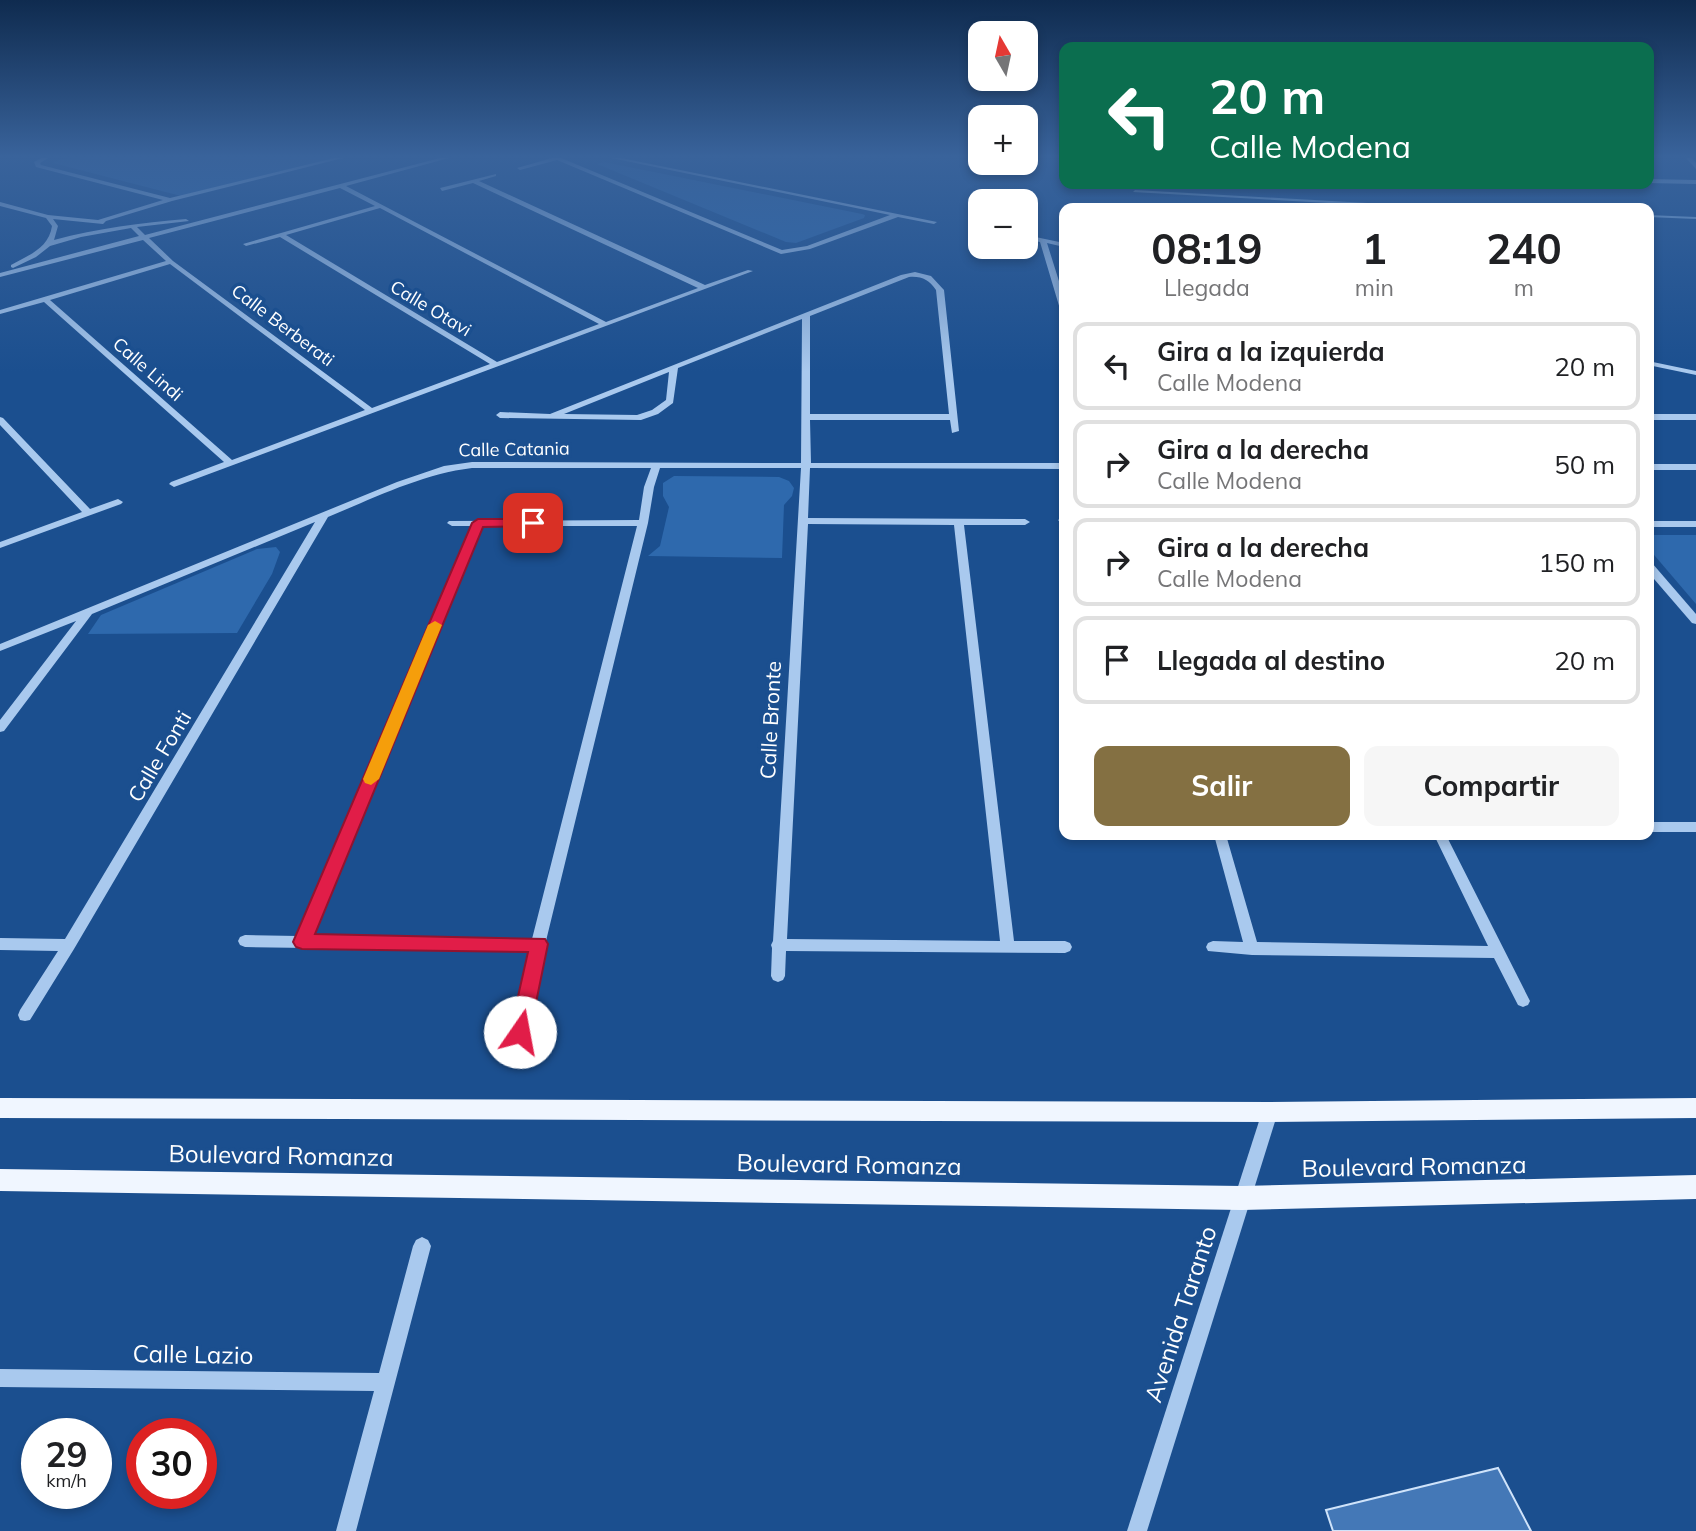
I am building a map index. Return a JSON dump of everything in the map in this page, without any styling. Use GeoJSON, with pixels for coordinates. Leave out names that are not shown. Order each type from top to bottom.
{"type":"FeatureCollection","features":[{"type":"Feature","properties":{"kind":"main road","name":"Boulevard Romanza"},"geometry":{"type":"LineString","coordinates":[[0,1108],[1269,1112],[1696,1108]]}},
{"type":"Feature","properties":{"kind":"main road","name":"Boulevard Romanza"},"geometry":{"type":"LineString","coordinates":[[0,1180],[1242,1198],[1696,1187]]}},
{"type":"Feature","properties":{"kind":"street"},"geometry":{"type":"LineString","coordinates":[[49,244],[54,229]]}},
{"type":"Feature","properties":{"kind":"street"},"geometry":{"type":"LineString","coordinates":[[0,274],[49,244],[112,229]]}},
{"type":"Feature","properties":{"kind":"street","name":"Calle Berberati"},"geometry":{"type":"LineString","coordinates":[[136,229],[172,262],[370,410]]}},
{"type":"Feature","properties":{"kind":"street"},"geometry":{"type":"LineString","coordinates":[[0,274],[176,229]]}},
{"type":"Feature","properties":{"kind":"street"},"geometry":{"type":"LineString","coordinates":[[246,244],[296,229]]}},
{"type":"Feature","properties":{"kind":"street"},"geometry":{"type":"LineString","coordinates":[[425,229],[604,324]]}},
{"type":"Feature","properties":{"kind":"street"},"geometry":{"type":"LineString","coordinates":[[579,229],[703,287]]}},
{"type":"Feature","properties":{"kind":"street"},"geometry":{"type":"LineString","coordinates":[[726,229],[787,253],[857,229]]}},
{"type":"Feature","properties":{"kind":"street","name":"Calle Otavi"},"geometry":{"type":"LineString","coordinates":[[280,234],[495,365]]}},
{"type":"Feature","properties":{"kind":"street"},"geometry":{"type":"LineString","coordinates":[[1038,240],[1059,244]]}},
{"type":"Feature","properties":{"kind":"street"},"geometry":{"type":"LineString","coordinates":[[1044,241],[1059,292]]}},
{"type":"Feature","properties":{"kind":"street"},"geometry":{"type":"LineString","coordinates":[[39,252],[69,257]]}},
{"type":"Feature","properties":{"kind":"street"},"geometry":{"type":"LineString","coordinates":[[0,312],[172,262]]}},
{"type":"Feature","properties":{"kind":"street"},"geometry":{"type":"LineString","coordinates":[[174,484],[750,271]]}},
{"type":"Feature","properties":{"kind":"street"},"geometry":{"type":"LineString","coordinates":[[551,416],[903,276],[922,275],[932,279],[940,290],[955,432]]}},
{"type":"Feature","properties":{"kind":"street","name":"Calle Lindi"},"geometry":{"type":"LineString","coordinates":[[45,299],[230,463]]}},
{"type":"Feature","properties":{"kind":"street","name":"Calle Bronte"},"geometry":{"type":"LineString","coordinates":[[778,976],[806,466],[806,314]]}},
{"type":"Feature","properties":{"kind":"street"},"geometry":{"type":"LineString","coordinates":[[1654,364],[1696,373]]}},
{"type":"Feature","properties":{"kind":"street"},"geometry":{"type":"LineString","coordinates":[[500,415],[647,416],[670,401],[674,366]]}},
{"type":"Feature","properties":{"kind":"street"},"geometry":{"type":"LineString","coordinates":[[806,417],[953,417]]}},
{"type":"Feature","properties":{"kind":"street"},"geometry":{"type":"LineString","coordinates":[[1654,417],[1696,417]]}},
{"type":"Feature","properties":{"kind":"street"},"geometry":{"type":"LineString","coordinates":[[0,420],[88,512]]}},
{"type":"Feature","properties":{"kind":"street","name":"Calle Catania"},"geometry":{"type":"LineString","coordinates":[[0,648],[447,468],[472,465],[1059,467]]}},
{"type":"Feature","properties":{"kind":"street"},"geometry":{"type":"LineString","coordinates":[[520,1032],[538,944],[643,523],[649,486],[657,466]]}},
{"type":"Feature","properties":{"kind":"street"},"geometry":{"type":"LineString","coordinates":[[1654,467],[1696,467]]}},
{"type":"Feature","properties":{"kind":"street"},"geometry":{"type":"LineString","coordinates":[[0,545],[118,502]]}},
{"type":"Feature","properties":{"kind":"street","name":"Calle Fonti"},"geometry":{"type":"LineString","coordinates":[[25,1015],[325,515]]}},
{"type":"Feature","properties":{"kind":"street"},"geometry":{"type":"LineString","coordinates":[[802,521],[1025,522]]}},
{"type":"Feature","properties":{"kind":"street"},"geometry":{"type":"LineString","coordinates":[[958,522],[1008,947]]}},
{"type":"Feature","properties":{"kind":"street"},"geometry":{"type":"LineString","coordinates":[[452,523],[643,523]]}},
{"type":"Feature","properties":{"kind":"street"},"geometry":{"type":"LineString","coordinates":[[302,942],[478,523]]}},
{"type":"Feature","properties":{"kind":"street"},"geometry":{"type":"LineString","coordinates":[[1654,524],[1696,524]]}},
{"type":"Feature","properties":{"kind":"street"},"geometry":{"type":"LineString","coordinates":[[1654,572],[1696,621]]}},
{"type":"Feature","properties":{"kind":"street"},"geometry":{"type":"LineString","coordinates":[[0,728],[88,612]]}},
{"type":"Feature","properties":{"kind":"street"},"geometry":{"type":"LineString","coordinates":[[1654,826],[1696,827]]}},
{"type":"Feature","properties":{"kind":"street"},"geometry":{"type":"LineString","coordinates":[[1221,840],[1252,949]]}},
{"type":"Feature","properties":{"kind":"street"},"geometry":{"type":"LineString","coordinates":[[1442,840],[1523,1001]]}},
{"type":"Feature","properties":{"kind":"street"},"geometry":{"type":"LineString","coordinates":[[245,941],[538,944]]}},
{"type":"Feature","properties":{"kind":"street"},"geometry":{"type":"LineString","coordinates":[[0,944],[69,945]]}},
{"type":"Feature","properties":{"kind":"street"},"geometry":{"type":"LineString","coordinates":[[778,945],[1065,947]]}},
{"type":"Feature","properties":{"kind":"street"},"geometry":{"type":"LineString","coordinates":[[1213,947],[1497,952]]}},
{"type":"Feature","properties":{"kind":"street","name":"Avenida Taranto"},"geometry":{"type":"LineString","coordinates":[[1137,1531],[1269,1112]]}},
{"type":"Feature","properties":{"kind":"street"},"geometry":{"type":"LineString","coordinates":[[346,1531],[422,1246]]}},
{"type":"Feature","properties":{"kind":"street","name":"Calle Lazio"},"geometry":{"type":"LineString","coordinates":[[0,1378],[386,1382]]}},
{"type":"Feature","properties":{"kind":"shaded area"},"geometry":{"type":"Polygon","coordinates":[[[756,229],[833,229],[796,243],[786,242],[756,229]]]}},
{"type":"Feature","properties":{"kind":"shaded area"},"geometry":{"type":"Polygon","coordinates":[[[674,476],[779,477],[789,481],[794,488],[792,496],[784,505],[782,558],[648,556],[660,546],[669,507],[663,496],[663,483],[674,476]]]}},
{"type":"Feature","properties":{"kind":"shaded area"},"geometry":{"type":"Polygon","coordinates":[[[1654,535],[1696,535],[1696,604],[1654,555],[1654,535]]]}},
{"type":"Feature","properties":{"kind":"shaded area"},"geometry":{"type":"Polygon","coordinates":[[[276,547],[280,552],[272,574],[237,633],[88,634],[101,615],[257,549],[276,547]]]}},
{"type":"Feature","properties":{"kind":"building"},"geometry":{"type":"Polygon","coordinates":[[[1498,1468],[1531,1531],[1333,1531],[1326,1510],[1498,1468]]]}},
{"type":"Feature","properties":{"kind":"slow traffic"},"geometry":{"type":"LineString","coordinates":[[371,779],[435,625]]}},
{"type":"Feature","properties":{"kind":"route"},"geometry":{"type":"LineString","coordinates":[[520,1032],[538,944],[302,942],[478,523],[533,523]]}}]}
